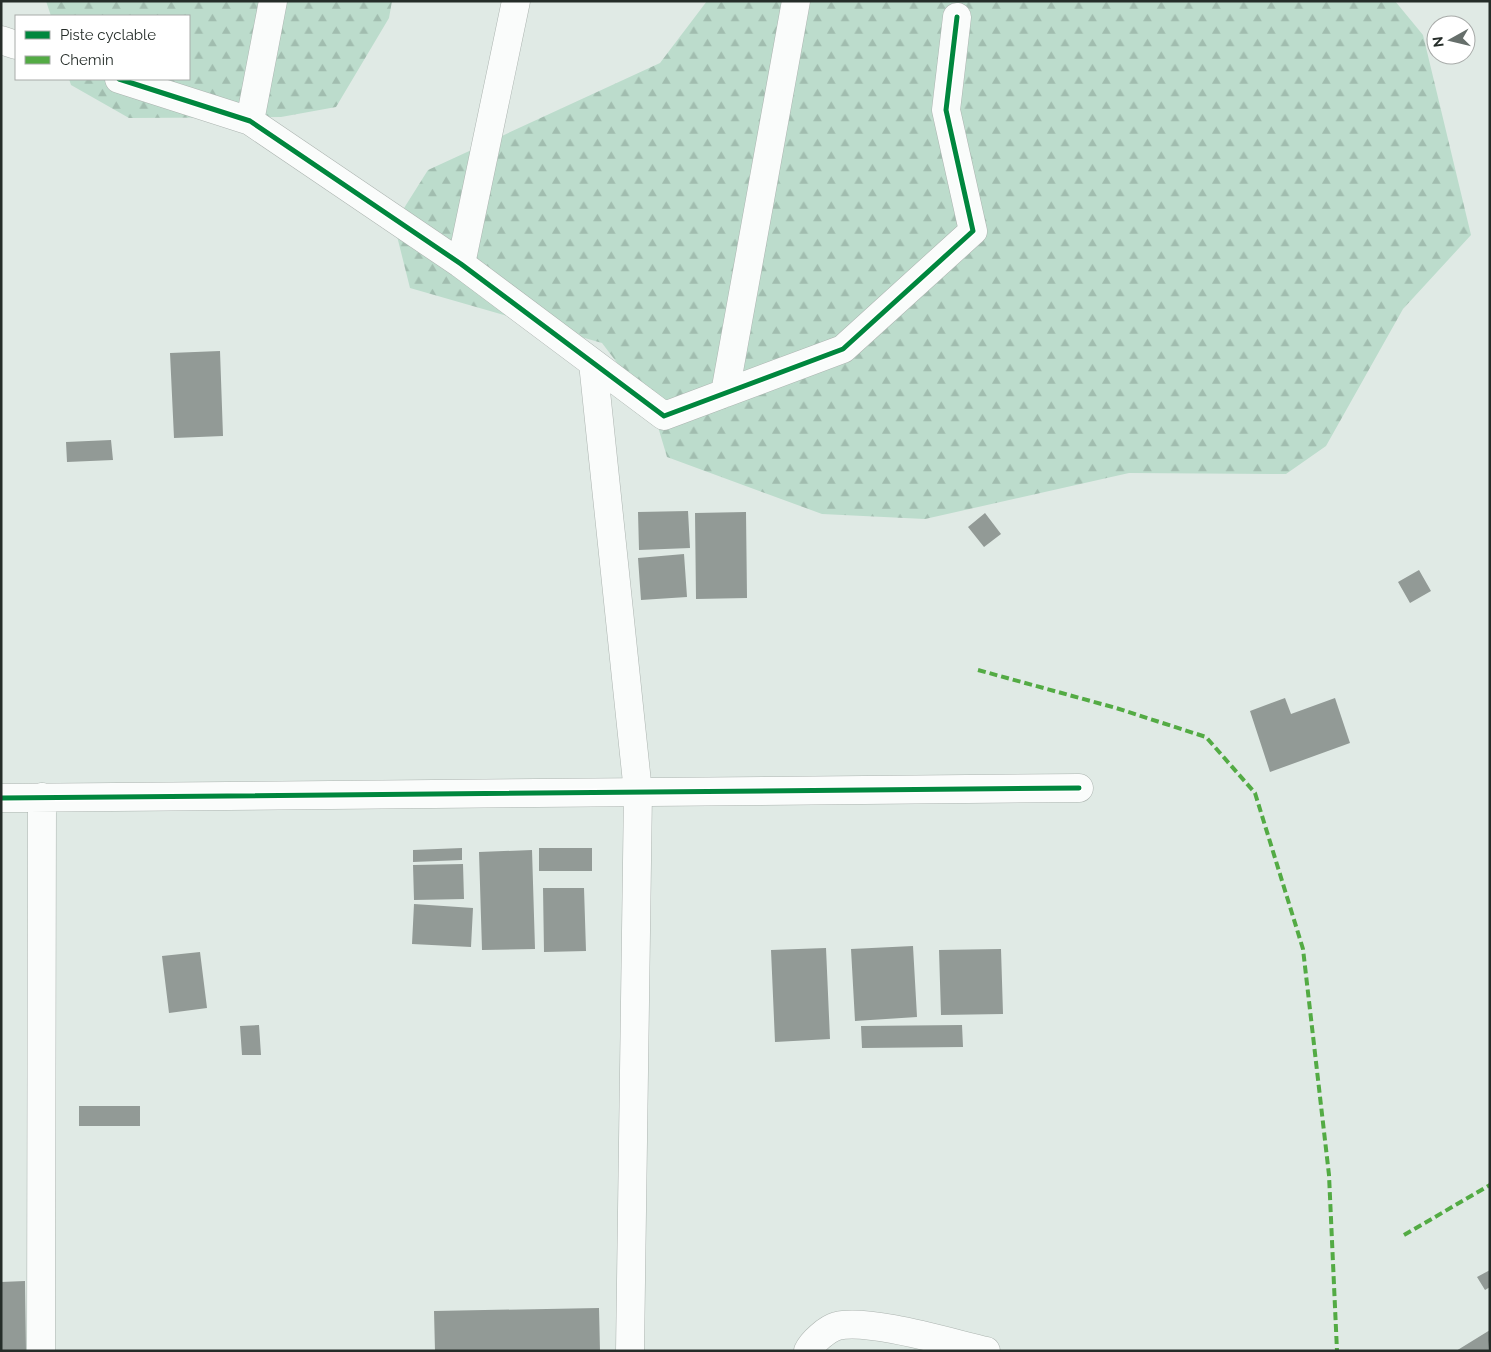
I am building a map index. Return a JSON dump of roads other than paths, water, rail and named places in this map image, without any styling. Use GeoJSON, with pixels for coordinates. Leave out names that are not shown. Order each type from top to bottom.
{"type":"FeatureCollection","features":[{"type":"Feature","properties":{"kind":"street"},"geometry":{"type":"LineString","coordinates":[[250,121],[273,1]]}},
{"type":"Feature","properties":{"kind":"street"},"geometry":{"type":"LineString","coordinates":[[461,264],[516,1]]}},
{"type":"Feature","properties":{"kind":"street"},"geometry":{"type":"LineString","coordinates":[[724,393],[796,1]]}},
{"type":"Feature","properties":{"kind":"street"},"geometry":{"type":"LineString","coordinates":[[122,80],[250,121],[461,264],[664,416],[843,348],[973,230],[946,110],[956,17]]}},
{"type":"Feature","properties":{"kind":"street"},"geometry":{"type":"LineString","coordinates":[[1,40],[15,45]]}},
{"type":"Feature","properties":{"kind":"street"},"geometry":{"type":"LineString","coordinates":[[593,363],[638,792],[630,1351]]}},
{"type":"Feature","properties":{"kind":"street"},"geometry":{"type":"LineString","coordinates":[[1,798],[1079,788]]}},
{"type":"Feature","properties":{"kind":"street"},"geometry":{"type":"LineString","coordinates":[[40,1351],[42,798]]}},
{"type":"Feature","properties":{"kind":"street"},"geometry":{"type":"LineString","coordinates":[[808,1351],[811,1344],[836,1326],[863,1324],[986,1351]]}}]}
